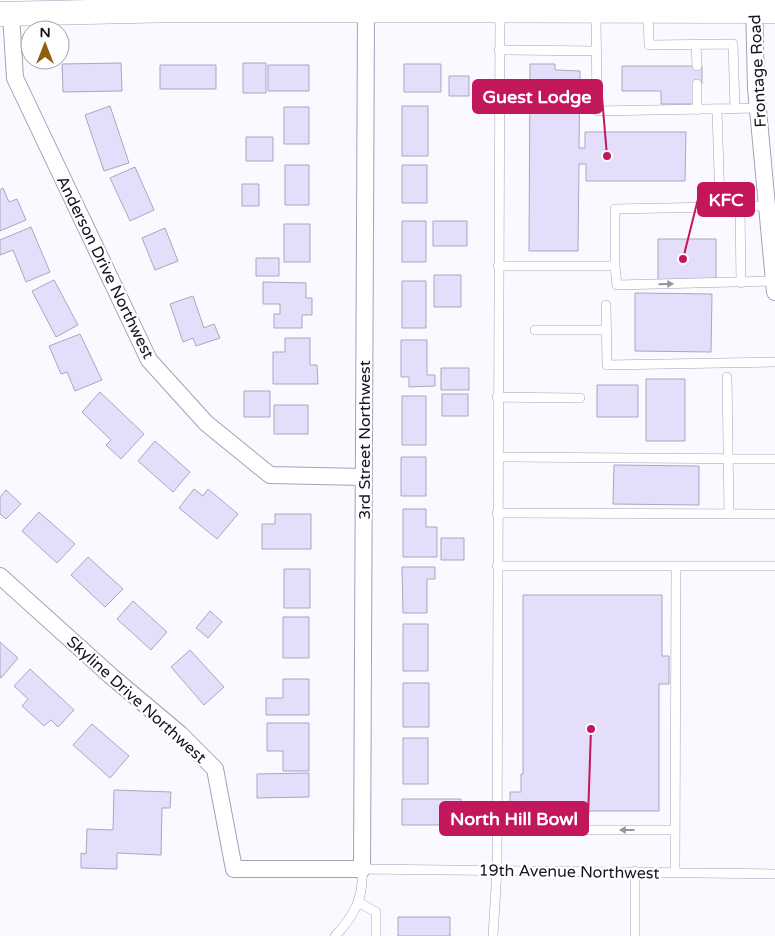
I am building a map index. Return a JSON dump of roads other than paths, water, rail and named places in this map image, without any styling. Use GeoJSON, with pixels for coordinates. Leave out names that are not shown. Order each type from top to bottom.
{"type":"FeatureCollection","features":[{"type":"Feature","properties":{"kind":"street"},"geometry":{"type":"LineString","coordinates":[[16,12],[177,5],[330,6],[366,12],[598,7],[648,12],[677,6],[761,7]]}},
{"type":"Feature","properties":{"kind":"street","name":"Frontage Road"},"geometry":{"type":"LineString","coordinates":[[761,7],[758,108],[774,286]]}},
{"type":"Feature","properties":{"kind":"street","name":"Anderson Drive Northwest"},"geometry":{"type":"LineString","coordinates":[[16,12],[15,78],[149,360],[206,422],[270,475],[364,477]]}},
{"type":"Feature","properties":{"kind":"street","name":"3rd Street Northwest"},"geometry":{"type":"LineString","coordinates":[[362,869],[366,12]]}},
{"type":"Feature","properties":{"kind":"street","name":"Skyline Drive Northwest"},"geometry":{"type":"LineString","coordinates":[[0,576],[111,676],[180,734],[215,770],[234,869],[362,869]]}},
{"type":"Feature","properties":{"kind":"lane"},"geometry":{"type":"LineString","coordinates":[[598,7],[597,110],[758,108]]}},
{"type":"Feature","properties":{"kind":"lane"},"geometry":{"type":"LineString","coordinates":[[492,8],[499,50],[497,869],[493,936]]}},
{"type":"Feature","properties":{"kind":"lane"},"geometry":{"type":"LineString","coordinates":[[648,12],[649,45],[733,44],[735,109]]}},
{"type":"Feature","properties":{"kind":"lane"},"geometry":{"type":"LineString","coordinates":[[696,44],[697,66]]}},
{"type":"Feature","properties":{"kind":"lane"},"geometry":{"type":"LineString","coordinates":[[499,50],[597,51]]}},
{"type":"Feature","properties":{"kind":"lane"},"geometry":{"type":"LineString","coordinates":[[697,84],[698,110]]}},
{"type":"Feature","properties":{"kind":"lane"},"geometry":{"type":"LineString","coordinates":[[717,110],[720,206]]}},
{"type":"Feature","properties":{"kind":"lane"},"geometry":{"type":"LineString","coordinates":[[740,206],[742,283]]}},
{"type":"Feature","properties":{"kind":"lane"},"geometry":{"type":"LineString","coordinates":[[767,206],[615,208],[615,266],[617,285],[742,283],[774,286]]}},
{"type":"Feature","properties":{"kind":"lane"},"geometry":{"type":"LineString","coordinates":[[498,266],[615,266]]}},
{"type":"Feature","properties":{"kind":"lane"},"geometry":{"type":"LineString","coordinates":[[606,305],[607,364],[775,362]]}},
{"type":"Feature","properties":{"kind":"lane"},"geometry":{"type":"LineString","coordinates":[[536,330],[606,330]]}},
{"type":"Feature","properties":{"kind":"lane"},"geometry":{"type":"LineString","coordinates":[[727,377],[729,514]]}},
{"type":"Feature","properties":{"kind":"lane"},"geometry":{"type":"LineString","coordinates":[[497,397],[580,398]]}},
{"type":"Feature","properties":{"kind":"lane"},"geometry":{"type":"LineString","coordinates":[[498,456],[775,459]]}},
{"type":"Feature","properties":{"kind":"lane"},"geometry":{"type":"LineString","coordinates":[[497,513],[775,514]]}},
{"type":"Feature","properties":{"kind":"lane"},"geometry":{"type":"LineString","coordinates":[[497,566],[775,566]]}},
{"type":"Feature","properties":{"kind":"lane"},"geometry":{"type":"LineString","coordinates":[[675,872],[676,566]]}},
{"type":"Feature","properties":{"kind":"lane"},"geometry":{"type":"LineString","coordinates":[[497,830],[675,830]]}},
{"type":"Feature","properties":{"kind":"lane"},"geometry":{"type":"LineString","coordinates":[[335,936],[352,917],[363,886],[362,869]]}},
{"type":"Feature","properties":{"kind":"lane","name":"19th Avenue Northwest"},"geometry":{"type":"LineString","coordinates":[[362,869],[497,869],[775,874]]}},
{"type":"Feature","properties":{"kind":"lane"},"geometry":{"type":"LineString","coordinates":[[634,936],[635,871]]}},
{"type":"Feature","properties":{"kind":"lane"},"geometry":{"type":"LineString","coordinates":[[358,902],[376,912],[376,936]]}},
{"type":"Feature","properties":{"kind":"place","name":"Guest Lodge"},"geometry":{"type":"Point","coordinates":[607,156]}},
{"type":"Feature","properties":{"kind":"place","name":"KFC"},"geometry":{"type":"Point","coordinates":[683,259]}},
{"type":"Feature","properties":{"kind":"place","name":"North Hill Bowl"},"geometry":{"type":"Point","coordinates":[591,729]}}]}
